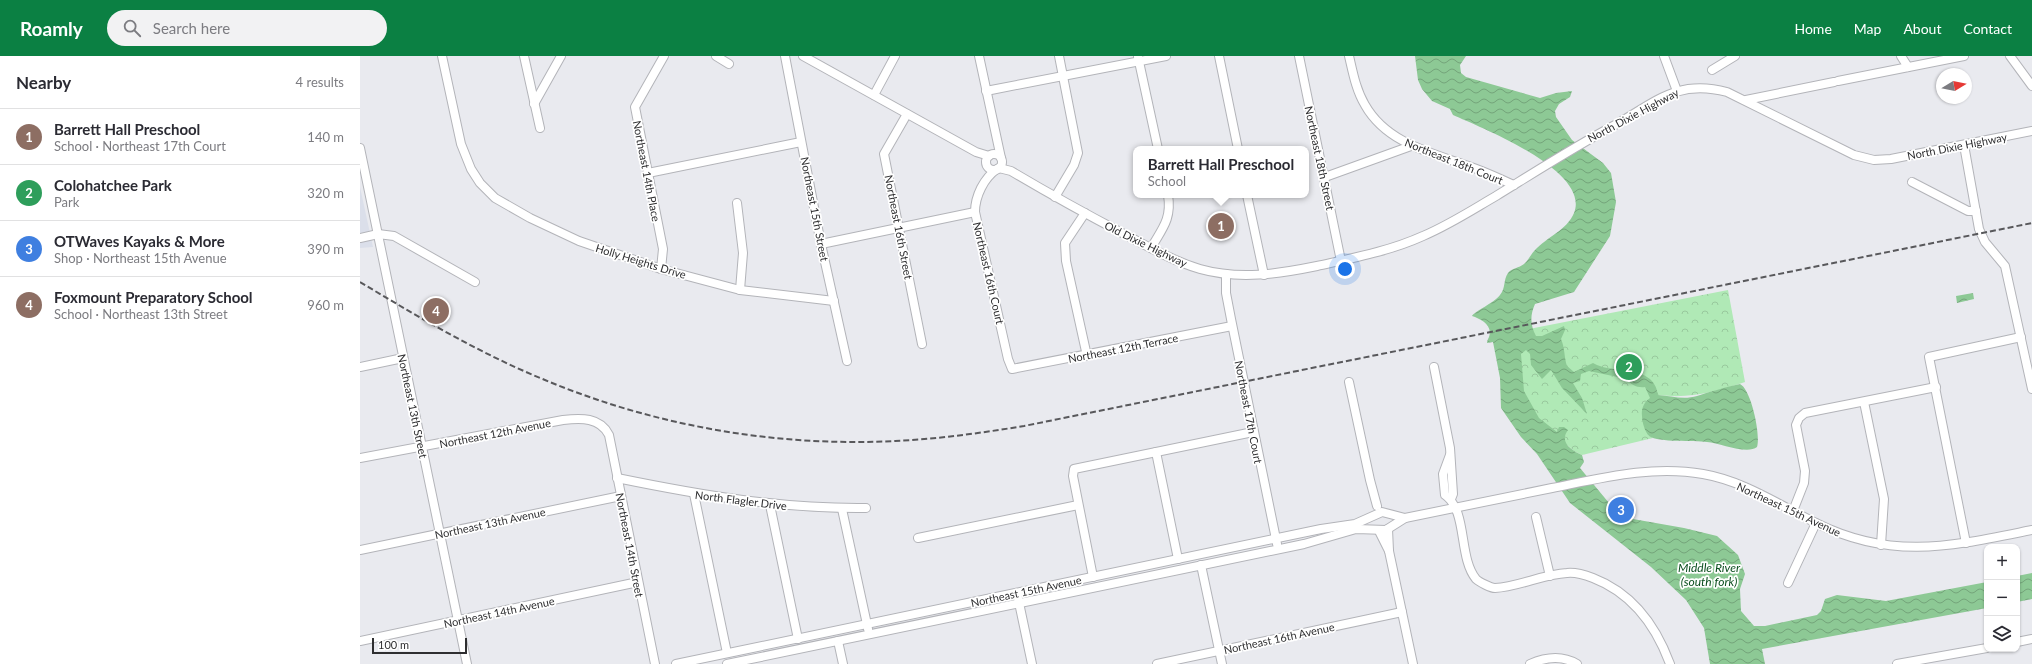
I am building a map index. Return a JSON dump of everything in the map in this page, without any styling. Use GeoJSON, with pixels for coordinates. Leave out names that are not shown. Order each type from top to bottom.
{"type":"FeatureCollection","features":[{"type":"Feature","properties":{"kind":"street","name":"Holly Heights Drive"},"geometry":{"type":"LineString","coordinates":[[442,56],[461,144],[471,168],[480,183],[495,198],[530,218],[579,241],[661,269],[740,290],[834,301]]}},
{"type":"Feature","properties":{"kind":"street"},"geometry":{"type":"LineString","coordinates":[[524,56],[540,128]]}},
{"type":"Feature","properties":{"kind":"street"},"geometry":{"type":"LineString","coordinates":[[534,104],[561,56]]}},
{"type":"Feature","properties":{"kind":"street","name":"Northeast 14th Place"},"geometry":{"type":"LineString","coordinates":[[661,269],[663,249],[635,107],[664,56]]}},
{"type":"Feature","properties":{"kind":"street"},"geometry":{"type":"LineString","coordinates":[[716,56],[730,64]]}},
{"type":"Feature","properties":{"kind":"street","name":"Northeast 15th Street"},"geometry":{"type":"LineString","coordinates":[[786,56],[821,244],[847,361]]}},
{"type":"Feature","properties":{"kind":"street"},"geometry":{"type":"LineString","coordinates":[[804,56],[976,152],[989,160],[992,170],[1000,164]]}},
{"type":"Feature","properties":{"kind":"street"},"geometry":{"type":"LineString","coordinates":[[874,95],[895,56]]}},
{"type":"Feature","properties":{"kind":"street"},"geometry":{"type":"LineString","coordinates":[[979,56],[997,142],[1000,164]]}},
{"type":"Feature","properties":{"kind":"street"},"geometry":{"type":"LineString","coordinates":[[1055,197],[1074,165],[1078,153],[1058,56]]}},
{"type":"Feature","properties":{"kind":"street"},"geometry":{"type":"LineString","coordinates":[[986,91],[1139,59],[1166,56]]}},
{"type":"Feature","properties":{"kind":"street"},"geometry":{"type":"LineString","coordinates":[[1219,56],[1237,146]]}},
{"type":"Feature","properties":{"kind":"street","name":"Northeast 18th Street"},"geometry":{"type":"LineString","coordinates":[[1299,56],[1341,261]]}},
{"type":"Feature","properties":{"kind":"street","name":"Northeast 18th Court"},"geometry":{"type":"LineString","coordinates":[[1349,56],[1355,84],[1366,106],[1377,122],[1411,146],[1473,168],[1514,185]]}},
{"type":"Feature","properties":{"kind":"street"},"geometry":{"type":"LineString","coordinates":[[1664,56],[1678,91]]}},
{"type":"Feature","properties":{"kind":"street"},"geometry":{"type":"LineString","coordinates":[[1712,70],[1736,56]]}},
{"type":"Feature","properties":{"kind":"street"},"geometry":{"type":"LineString","coordinates":[[1901,56],[1908,67]]}},
{"type":"Feature","properties":{"kind":"street"},"geometry":{"type":"LineString","coordinates":[[1746,100],[1964,56]]}},
{"type":"Feature","properties":{"kind":"street"},"geometry":{"type":"LineString","coordinates":[[2010,56],[2032,86]]}},
{"type":"Feature","properties":{"kind":"street"},"geometry":{"type":"LineString","coordinates":[[1139,59],[1157,146]]}},
{"type":"Feature","properties":{"kind":"street","name":"North Dixie Highway"},"geometry":{"type":"LineString","coordinates":[[1341,261],[1390,249],[1422,237],[1451,223],[1581,144],[1678,91],[1694,87],[1709,87],[1727,92],[1746,100],[1847,151],[1874,160],[1891,159],[2032,131]]}},
{"type":"Feature","properties":{"kind":"street","name":"Northeast 16th Street"},"geometry":{"type":"LineString","coordinates":[[907,114],[884,154],[922,344]]}},
{"type":"Feature","properties":{"kind":"street"},"geometry":{"type":"LineString","coordinates":[[648,173],[801,142]]}},
{"type":"Feature","properties":{"kind":"street","name":"Northeast 16th Court"},"geometry":{"type":"LineString","coordinates":[[987,179],[989,160],[997,142]]}},
{"type":"Feature","properties":{"kind":"street"},"geometry":{"type":"LineString","coordinates":[[1964,145],[1979,229],[1985,242],[2005,266],[2032,389]]}},
{"type":"Feature","properties":{"kind":"street"},"geometry":{"type":"LineString","coordinates":[[1325,177],[1411,146]]}},
{"type":"Feature","properties":{"kind":"street","name":"Northeast 13th Street"},"geometry":{"type":"LineString","coordinates":[[360,150],[466,664]]}},
{"type":"Feature","properties":{"kind":"street"},"geometry":{"type":"LineString","coordinates":[[989,160],[998,155],[1000,164]]}},
{"type":"Feature","properties":{"kind":"street","name":"Old Dixie Highway"},"geometry":{"type":"LineString","coordinates":[[1000,164],[1084,214],[1177,262],[1201,269],[1226,274],[1264,275],[1341,261]]}},
{"type":"Feature","properties":{"kind":"street","name":"Northeast 16th Court"},"geometry":{"type":"LineString","coordinates":[[1000,164],[987,179],[975,202],[975,212],[1008,359],[1012,369]]}},
{"type":"Feature","properties":{"kind":"street"},"geometry":{"type":"LineString","coordinates":[[1912,182],[1968,212],[1976,211]]}},
{"type":"Feature","properties":{"kind":"street"},"geometry":{"type":"LineString","coordinates":[[1151,248],[1168,220],[1170,210],[1168,198]]}},
{"type":"Feature","properties":{"kind":"street"},"geometry":{"type":"LineString","coordinates":[[1249,198],[1264,275]]}},
{"type":"Feature","properties":{"kind":"street"},"geometry":{"type":"LineString","coordinates":[[737,203],[743,253],[740,290]]}},
{"type":"Feature","properties":{"kind":"street"},"geometry":{"type":"LineString","coordinates":[[821,244],[975,212]]}},
{"type":"Feature","properties":{"kind":"street"},"geometry":{"type":"LineString","coordinates":[[1084,214],[1065,243],[1066,261],[1087,356]]}},
{"type":"Feature","properties":{"kind":"street"},"geometry":{"type":"LineString","coordinates":[[360,238],[378,234],[394,236],[475,282]]}},
{"type":"Feature","properties":{"kind":"street","name":"Northeast 17th Court"},"geometry":{"type":"LineString","coordinates":[[1226,274],[1226,293],[1232,326],[1253,432],[1279,549]]}},
{"type":"Feature","properties":{"kind":"street","name":"Northeast 12th Terrace"},"geometry":{"type":"LineString","coordinates":[[1012,369],[1087,356],[1232,326]]}},
{"type":"Feature","properties":{"kind":"street"},"geometry":{"type":"LineString","coordinates":[[1966,543],[1929,357],[2021,337]]}},
{"type":"Feature","properties":{"kind":"street"},"geometry":{"type":"LineString","coordinates":[[362,364],[403,358]]}},
{"type":"Feature","properties":{"kind":"street"},"geometry":{"type":"LineString","coordinates":[[1434,367],[1450,455],[1443,474],[1445,495],[1451,499],[1455,507],[1467,558],[1477,579],[1494,588],[1567,573],[1582,574],[1616,589],[1633,603],[1660,638],[1670,664]]}},
{"type":"Feature","properties":{"kind":"street"},"geometry":{"type":"LineString","coordinates":[[1349,382],[1377,506],[1372,522],[1389,550]]}},
{"type":"Feature","properties":{"kind":"street"},"geometry":{"type":"LineString","coordinates":[[1793,511],[1804,483],[1805,471],[1796,425],[1799,418],[1806,413],[1936,387]]}},
{"type":"Feature","properties":{"kind":"street"},"geometry":{"type":"LineString","coordinates":[[1864,402],[1884,499],[1881,545]]}},
{"type":"Feature","properties":{"kind":"street","name":"Northeast 12th Avenue"},"geometry":{"type":"LineString","coordinates":[[360,458],[408,448],[422,448],[563,420],[590,420],[604,427]]}},
{"type":"Feature","properties":{"kind":"street","name":"Northeast 14th Street"},"geometry":{"type":"LineString","coordinates":[[604,427],[609,435],[655,664]]}},
{"type":"Feature","properties":{"kind":"street"},"geometry":{"type":"LineString","coordinates":[[1093,577],[1073,476],[1074,469],[1253,432]]}},
{"type":"Feature","properties":{"kind":"street"},"geometry":{"type":"LineString","coordinates":[[1156,452],[1178,559]]}},
{"type":"Feature","properties":{"kind":"street","name":"Northeast 15th Avenue"},"geometry":{"type":"LineString","coordinates":[[1389,528],[1405,518],[1455,507],[1636,472],[1655,471],[1704,474],[1744,486],[1816,523],[1842,534],[1881,545],[1940,547],[2032,530]]}},
{"type":"Feature","properties":{"kind":"street","name":"North Flagler Drive"},"geometry":{"type":"LineString","coordinates":[[617,478],[694,494],[770,505],[866,508]]}},
{"type":"Feature","properties":{"kind":"street"},"geometry":{"type":"LineString","coordinates":[[694,494],[727,654]]}},
{"type":"Feature","properties":{"kind":"street","name":"Northeast 13th Avenue"},"geometry":{"type":"LineString","coordinates":[[360,550],[621,496]]}},
{"type":"Feature","properties":{"kind":"street"},"geometry":{"type":"LineString","coordinates":[[918,538],[1078,504]]}},
{"type":"Feature","properties":{"kind":"street"},"geometry":{"type":"LineString","coordinates":[[770,505],[798,639]]}},
{"type":"Feature","properties":{"kind":"street"},"geometry":{"type":"LineString","coordinates":[[1377,506],[1387,514],[1392,521],[1389,528],[1389,550],[1413,664]]}},
{"type":"Feature","properties":{"kind":"street"},"geometry":{"type":"LineString","coordinates":[[842,508],[869,634]]}},
{"type":"Feature","properties":{"kind":"street"},"geometry":{"type":"LineString","coordinates":[[1375,515],[1382,512],[1387,514]]}},
{"type":"Feature","properties":{"kind":"street","name":"Northeast 15th Avenue"},"geometry":{"type":"LineString","coordinates":[[1387,514],[1405,518]]}},
{"type":"Feature","properties":{"kind":"street","name":"Northeast 15th Avenue"},"geometry":{"type":"LineString","coordinates":[[676,664],[1178,559],[1355,524],[1375,515]]}},
{"type":"Feature","properties":{"kind":"street"},"geometry":{"type":"LineString","coordinates":[[1536,517],[1550,576]]}},
{"type":"Feature","properties":{"kind":"street"},"geometry":{"type":"LineString","coordinates":[[1788,583],[1816,523]]}},
{"type":"Feature","properties":{"kind":"street"},"geometry":{"type":"LineString","coordinates":[[1378,530],[1389,528]]}},
{"type":"Feature","properties":{"kind":"street","name":"Northeast 15th Avenue"},"geometry":{"type":"LineString","coordinates":[[727,664],[1279,549],[1356,529],[1378,530]]}},
{"type":"Feature","properties":{"kind":"street"},"geometry":{"type":"LineString","coordinates":[[1201,565],[1222,664]]}},
{"type":"Feature","properties":{"kind":"street","name":"Northeast 14th Avenue"},"geometry":{"type":"LineString","coordinates":[[360,641],[638,582]]}},
{"type":"Feature","properties":{"kind":"street"},"geometry":{"type":"LineString","coordinates":[[1017,593],[1032,664]]}},
{"type":"Feature","properties":{"kind":"street","name":"Northeast 16th Avenue"},"geometry":{"type":"LineString","coordinates":[[1157,664],[1402,612]]}},
{"type":"Feature","properties":{"kind":"street"},"geometry":{"type":"LineString","coordinates":[[2020,641],[2032,639]]}},
{"type":"Feature","properties":{"kind":"street"},"geometry":{"type":"LineString","coordinates":[[838,641],[843,664]]}},
{"type":"Feature","properties":{"kind":"street"},"geometry":{"type":"LineString","coordinates":[[1897,664],[1984,649]]}},
{"type":"Feature","properties":{"kind":"street"},"geometry":{"type":"LineString","coordinates":[[1530,664],[1542,659],[1558,657],[1568,659],[1577,664]]}},
{"type":"Feature","properties":{"kind":"shaded area"},"geometry":{"type":"Polygon","coordinates":[[[360,187],[373,247],[360,248],[360,187]]]}},
{"type":"Feature","properties":{"kind":"green space"},"geometry":{"type":"Polygon","coordinates":[[[1728,290],[1745,382],[1702,394],[1681,396],[1658,395],[1648,435],[1653,438],[1582,455],[1574,451],[1533,415],[1517,391],[1515,351],[1529,329],[1728,290]]]}},
{"type":"Feature","properties":{"kind":"water","name":"Middle River (south fork)"},"geometry":{"type":"Polygon","coordinates":[[[1415,56],[1466,56],[1460,65],[1461,73],[1466,77],[1540,98],[1556,93],[1572,91],[1570,97],[1559,104],[1555,111],[1556,117],[1572,140],[1603,163],[1611,173],[1616,202],[1610,236],[1574,292],[1535,304],[1532,312],[1531,320],[1536,336],[1542,336],[1564,326],[1565,330],[1561,339],[1567,366],[1574,372],[1593,363],[1601,367],[1641,374],[1649,378],[1655,385],[1658,395],[1682,398],[1692,397],[1740,384],[1748,394],[1758,433],[1757,447],[1747,450],[1701,441],[1660,440],[1649,436],[1643,424],[1643,408],[1650,398],[1645,387],[1634,386],[1627,379],[1589,371],[1581,374],[1580,381],[1573,383],[1582,398],[1587,414],[1562,388],[1551,370],[1542,379],[1531,365],[1530,354],[1526,350],[1521,354],[1524,391],[1539,418],[1557,432],[1559,427],[1564,427],[1568,430],[1565,438],[1566,442],[1570,448],[1582,455],[1584,462],[1580,468],[1609,503],[1633,519],[1684,528],[1717,536],[1738,555],[1745,574],[1740,589],[1741,611],[1754,626],[1765,626],[1817,615],[1821,611],[1825,599],[1837,595],[1886,601],[1984,583],[1984,609],[1762,649],[1765,664],[1710,664],[1704,628],[1686,600],[1651,567],[1570,503],[1537,454],[1521,437],[1501,408],[1500,378],[1493,342],[1487,343],[1490,333],[1489,329],[1485,323],[1472,316],[1500,295],[1503,290],[1505,278],[1510,271],[1524,264],[1540,245],[1567,224],[1574,213],[1575,197],[1566,182],[1551,167],[1531,153],[1509,141],[1453,115],[1450,109],[1432,101],[1422,89],[1418,80],[1415,56]]]}},
{"type":"Feature","properties":{"kind":"water"},"geometry":{"type":"Polygon","coordinates":[[[1973,293],[1974,299],[1957,303],[1956,296],[1973,293]]]}},
{"type":"Feature","properties":{"kind":"water"},"geometry":{"type":"Polygon","coordinates":[[[2032,573],[2032,599],[2020,601],[2020,575],[2032,573]]]}},
{"type":"Feature","properties":{"kind":"railway"},"geometry":{"type":"LineString","coordinates":[[360,282],[428,322],[521,370],[587,396],[629,410],[717,430],[761,436],[850,442],[895,441],[927,439],[1024,426],[2032,223]]}},
{"type":"Feature","properties":{"kind":"place","name":"Barrett Hall Preschool"},"geometry":{"type":"Point","coordinates":[1221,226]}},
{"type":"Feature","properties":{"kind":"place","name":"Foxmount Preparatory School"},"geometry":{"type":"Point","coordinates":[436,311]}},
{"type":"Feature","properties":{"kind":"place","name":"Colohatchee Park"},"geometry":{"type":"Point","coordinates":[1629,367]}},
{"type":"Feature","properties":{"kind":"place","name":"OTWaves Kayaks & More"},"geometry":{"type":"Point","coordinates":[1621,510]}}]}
